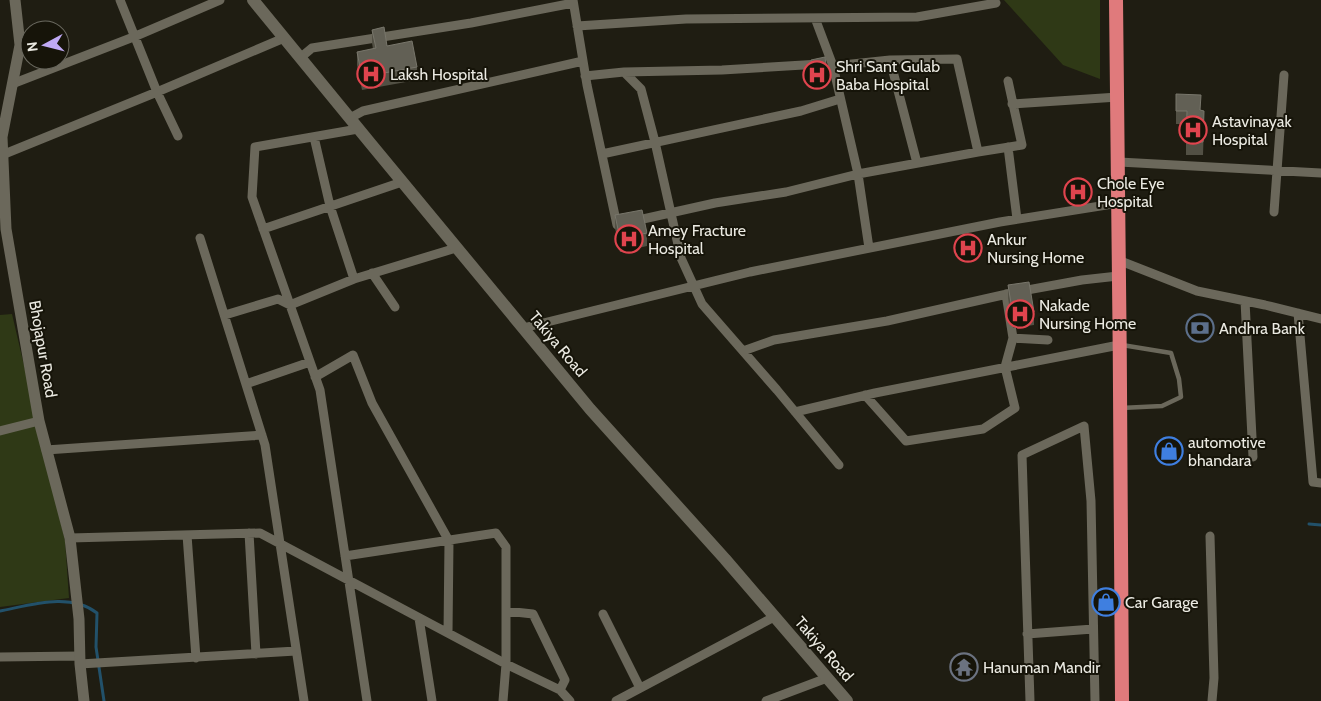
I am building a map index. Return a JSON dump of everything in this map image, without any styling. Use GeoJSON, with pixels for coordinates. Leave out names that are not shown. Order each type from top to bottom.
{"type":"FeatureCollection","features":[{"type":"Feature","properties":{"kind":"highway"},"geometry":{"type":"LineString","coordinates":[[1116,0],[1119,162],[1118,276],[1122,701]]}},
{"type":"Feature","properties":{"kind":"main road","name":"Takiya Road"},"geometry":{"type":"LineString","coordinates":[[254,0],[358,129],[590,409],[847,701]]}},
{"type":"Feature","properties":{"kind":"street","name":"Bhojapur Road"},"geometry":{"type":"LineString","coordinates":[[15,0],[20,45],[2,137],[6,229],[39,421],[70,538],[83,661],[84,701]]}},
{"type":"Feature","properties":{"kind":"street"},"geometry":{"type":"LineString","coordinates":[[120,0],[157,92],[178,136]]}},
{"type":"Feature","properties":{"kind":"street"},"geometry":{"type":"LineString","coordinates":[[12,84],[136,36],[220,0]]}},
{"type":"Feature","properties":{"kind":"street"},"geometry":{"type":"LineString","coordinates":[[300,58],[312,48],[471,23],[573,2],[583,61],[617,225],[715,203],[786,192],[858,174],[1022,145],[1008,81]]}},
{"type":"Feature","properties":{"kind":"street"},"geometry":{"type":"LineString","coordinates":[[577,26],[686,19],[917,17],[996,4]]}},
{"type":"Feature","properties":{"kind":"street"},"geometry":{"type":"LineString","coordinates":[[815,18],[833,66],[858,174],[869,248]]}},
{"type":"Feature","properties":{"kind":"street"},"geometry":{"type":"LineString","coordinates":[[2,155],[284,38]]}},
{"type":"Feature","properties":{"kind":"street"},"geometry":{"type":"LineString","coordinates":[[586,76],[624,72],[722,70],[824,64],[833,66],[890,60],[957,59],[978,152]]}},
{"type":"Feature","properties":{"kind":"street"},"geometry":{"type":"LineString","coordinates":[[890,60],[917,163]]}},
{"type":"Feature","properties":{"kind":"street"},"geometry":{"type":"LineString","coordinates":[[350,118],[363,111],[583,61]]}},
{"type":"Feature","properties":{"kind":"street"},"geometry":{"type":"LineString","coordinates":[[624,72],[641,89],[681,258],[702,304],[839,465]]}},
{"type":"Feature","properties":{"kind":"street"},"geometry":{"type":"LineString","coordinates":[[1274,212],[1284,75]]}},
{"type":"Feature","properties":{"kind":"street"},"geometry":{"type":"LineString","coordinates":[[1012,104],[1118,97]]}},
{"type":"Feature","properties":{"kind":"street"},"geometry":{"type":"LineString","coordinates":[[602,154],[801,111],[840,99]]}},
{"type":"Feature","properties":{"kind":"street"},"geometry":{"type":"LineString","coordinates":[[358,129],[255,147],[252,197],[320,390],[367,701]]}},
{"type":"Feature","properties":{"kind":"street"},"geometry":{"type":"LineString","coordinates":[[314,137],[330,206],[354,279]]}},
{"type":"Feature","properties":{"kind":"street"},"geometry":{"type":"LineString","coordinates":[[1008,147],[1017,219]]}},
{"type":"Feature","properties":{"kind":"street"},"geometry":{"type":"LineString","coordinates":[[1119,162],[1278,169],[1321,173]]}},
{"type":"Feature","properties":{"kind":"street"},"geometry":{"type":"LineString","coordinates":[[263,229],[402,182]]}},
{"type":"Feature","properties":{"kind":"street"},"geometry":{"type":"LineString","coordinates":[[523,328],[750,272],[1017,219],[1119,203]]}},
{"type":"Feature","properties":{"kind":"street"},"geometry":{"type":"LineString","coordinates":[[200,238],[265,445],[304,701]]}},
{"type":"Feature","properties":{"kind":"street"},"geometry":{"type":"LineString","coordinates":[[290,305],[354,279],[456,248]]}},
{"type":"Feature","properties":{"kind":"street"},"geometry":{"type":"LineString","coordinates":[[1118,260],[1197,291],[1321,318]]}},
{"type":"Feature","properties":{"kind":"street"},"geometry":{"type":"LineString","coordinates":[[372,274],[395,307]]}},
{"type":"Feature","properties":{"kind":"street"},"geometry":{"type":"LineString","coordinates":[[742,351],[774,340],[888,321],[1006,294],[1082,280],[1118,276]]}},
{"type":"Feature","properties":{"kind":"street"},"geometry":{"type":"LineString","coordinates":[[865,395],[906,441],[983,430],[1016,408],[1006,367],[1012,338],[1006,294]]}},
{"type":"Feature","properties":{"kind":"street"},"geometry":{"type":"LineString","coordinates":[[224,315],[278,298],[290,305]]}},
{"type":"Feature","properties":{"kind":"street"},"geometry":{"type":"LineString","coordinates":[[1245,301],[1253,456]]}},
{"type":"Feature","properties":{"kind":"street"},"geometry":{"type":"LineString","coordinates":[[1298,313],[1313,482],[1321,483]]}},
{"type":"Feature","properties":{"kind":"street"},"geometry":{"type":"LineString","coordinates":[[1012,338],[1048,340]]}},
{"type":"Feature","properties":{"kind":"street"},"geometry":{"type":"LineString","coordinates":[[795,412],[865,395],[1119,345]]}},
{"type":"Feature","properties":{"kind":"street"},"geometry":{"type":"LineString","coordinates":[[315,377],[352,355],[372,403],[448,541],[448,633]]}},
{"type":"Feature","properties":{"kind":"street"},"geometry":{"type":"LineString","coordinates":[[246,384],[310,362]]}},
{"type":"Feature","properties":{"kind":"street"},"geometry":{"type":"LineString","coordinates":[[0,431],[39,421]]}},
{"type":"Feature","properties":{"kind":"street"},"geometry":{"type":"LineString","coordinates":[[1030,701],[1022,455],[1084,426],[1091,501],[1094,701]]}},
{"type":"Feature","properties":{"kind":"street"},"geometry":{"type":"LineString","coordinates":[[46,450],[262,435]]}},
{"type":"Feature","properties":{"kind":"street"},"geometry":{"type":"LineString","coordinates":[[249,533],[256,654]]}},
{"type":"Feature","properties":{"kind":"street"},"geometry":{"type":"LineString","coordinates":[[70,538],[260,533],[506,664],[560,690],[568,700]]}},
{"type":"Feature","properties":{"kind":"street"},"geometry":{"type":"LineString","coordinates":[[345,556],[496,533],[506,547],[506,664],[503,701]]}},
{"type":"Feature","properties":{"kind":"street"},"geometry":{"type":"LineString","coordinates":[[187,535],[196,658]]}},
{"type":"Feature","properties":{"kind":"street"},"geometry":{"type":"LineString","coordinates":[[1210,536],[1214,678],[1212,701]]}},
{"type":"Feature","properties":{"kind":"street"},"geometry":{"type":"LineString","coordinates":[[506,611],[533,614],[565,680],[560,690]]}},
{"type":"Feature","properties":{"kind":"street"},"geometry":{"type":"LineString","coordinates":[[603,614],[640,688]]}},
{"type":"Feature","properties":{"kind":"street"},"geometry":{"type":"LineString","coordinates":[[616,701],[774,617]]}},
{"type":"Feature","properties":{"kind":"street"},"geometry":{"type":"LineString","coordinates":[[420,618],[432,701]]}},
{"type":"Feature","properties":{"kind":"street"},"geometry":{"type":"LineString","coordinates":[[1027,634],[1093,629]]}},
{"type":"Feature","properties":{"kind":"street"},"geometry":{"type":"LineString","coordinates":[[0,657],[106,662],[296,651]]}},
{"type":"Feature","properties":{"kind":"street"},"geometry":{"type":"LineString","coordinates":[[766,701],[827,678]]}},
{"type":"Feature","properties":{"kind":"lane"},"geometry":{"type":"LineString","coordinates":[[1119,345],[1171,353],[1179,379],[1181,397],[1162,406],[1120,408]]}},
{"type":"Feature","properties":{"kind":"green space"},"geometry":{"type":"Polygon","coordinates":[[[1004,0],[1100,0],[1100,79],[1063,65],[1004,0]]]}},
{"type":"Feature","properties":{"kind":"green space"},"geometry":{"type":"Polygon","coordinates":[[[12,314],[65,541],[69,598],[0,607],[0,315],[12,314]]]}},
{"type":"Feature","properties":{"kind":"building"},"geometry":{"type":"Polygon","coordinates":[[[384,27],[387,46],[412,41],[417,67],[362,77],[357,52],[376,48],[372,30],[384,27]]]}},
{"type":"Feature","properties":{"kind":"building"},"geometry":{"type":"Polygon","coordinates":[[[825,57],[827,72],[813,74],[811,60],[825,57]]]}},
{"type":"Feature","properties":{"kind":"building"},"geometry":{"type":"Polygon","coordinates":[[[1176,94],[1201,95],[1200,110],[1204,111],[1203,142],[1186,142],[1187,111],[1176,111],[1176,94]]]}},
{"type":"Feature","properties":{"kind":"building"},"geometry":{"type":"Polygon","coordinates":[[[642,210],[647,233],[620,239],[615,215],[642,210]]]}},
{"type":"Feature","properties":{"kind":"building"},"geometry":{"type":"Polygon","coordinates":[[[1029,282],[1034,312],[1013,315],[1008,285],[1029,282]]]}},
{"type":"Feature","properties":{"kind":"waterway"},"geometry":{"type":"LineString","coordinates":[[1309,524],[1321,525]]}},
{"type":"Feature","properties":{"kind":"waterway"},"geometry":{"type":"LineString","coordinates":[[0,611],[37,603],[63,602],[75,603],[97,613],[96,647],[104,701]]}},
{"type":"Feature","properties":{"kind":"place","name":"Laksh Hospital"},"geometry":{"type":"Point","coordinates":[371,74]}},
{"type":"Feature","properties":{"kind":"place","name":"Shri Sant Gulab Baba Hospital"},"geometry":{"type":"Point","coordinates":[817,75]}},
{"type":"Feature","properties":{"kind":"place","name":"Astavinayak Hospital"},"geometry":{"type":"Point","coordinates":[1193,130]}},
{"type":"Feature","properties":{"kind":"place","name":"Chole Eye Hospital"},"geometry":{"type":"Point","coordinates":[1078,192]}},
{"type":"Feature","properties":{"kind":"place","name":"Amey Fracture Hospital"},"geometry":{"type":"Point","coordinates":[629,239]}},
{"type":"Feature","properties":{"kind":"place","name":"Ankur Nursing Home"},"geometry":{"type":"Point","coordinates":[968,248]}},
{"type":"Feature","properties":{"kind":"place","name":"Nakade Nursing Home"},"geometry":{"type":"Point","coordinates":[1020,314]}},
{"type":"Feature","properties":{"kind":"place","name":"Andhra Bank"},"geometry":{"type":"Point","coordinates":[1200,328]}},
{"type":"Feature","properties":{"kind":"place","name":"automotive bhandara"},"geometry":{"type":"Point","coordinates":[1169,451]}},
{"type":"Feature","properties":{"kind":"place","name":"Car Garage"},"geometry":{"type":"Point","coordinates":[1106,602]}},
{"type":"Feature","properties":{"kind":"place","name":"Hanuman Mandir"},"geometry":{"type":"Point","coordinates":[964,667]}}]}
